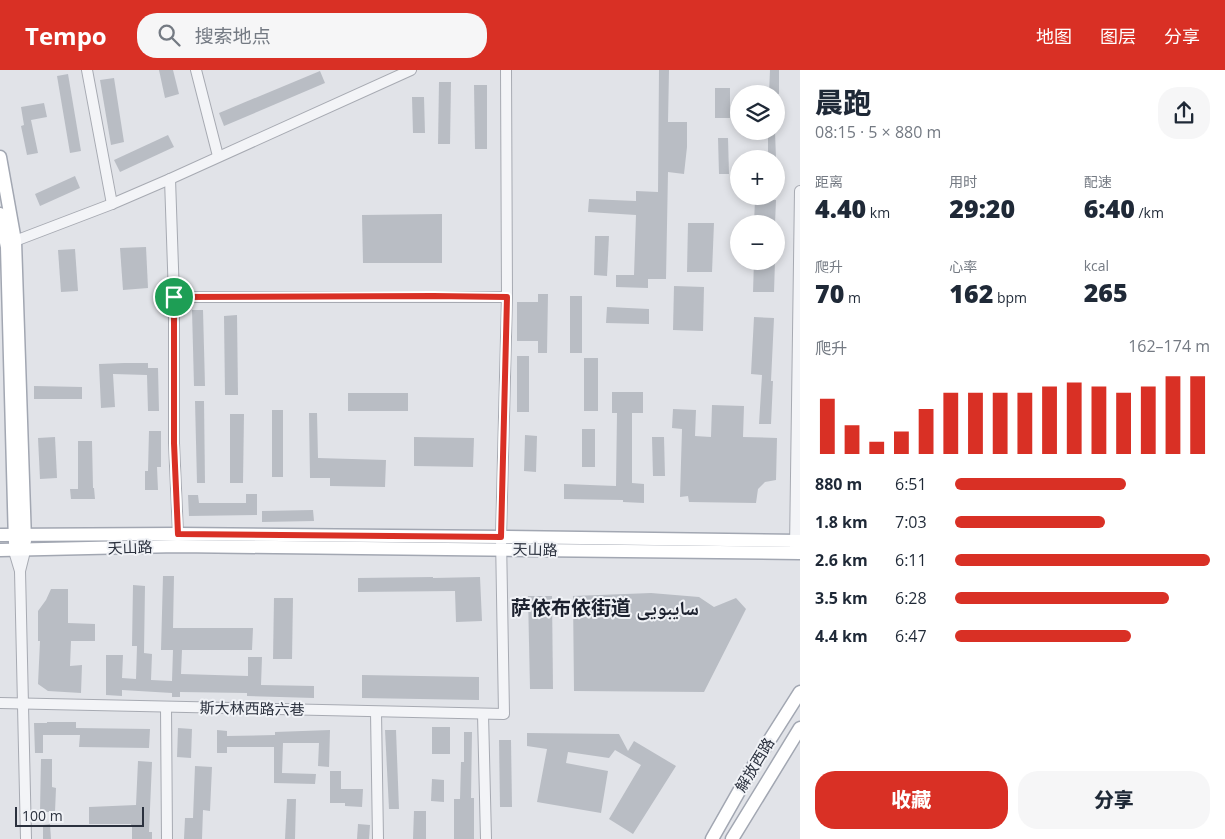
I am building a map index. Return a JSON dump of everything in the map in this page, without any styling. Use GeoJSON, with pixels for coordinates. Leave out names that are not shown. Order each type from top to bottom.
{"type":"FeatureCollection","features":[{"type":"Feature","properties":{"kind":"main road"},"geometry":{"type":"LineString","coordinates":[[0,157],[15,241],[20,551]]}},
{"type":"Feature","properties":{"kind":"main road"},"geometry":{"type":"LineString","coordinates":[[0,214],[6,247],[20,535]]}},
{"type":"Feature","properties":{"kind":"main road","name":"天山路"},"geometry":{"type":"LineString","coordinates":[[0,535],[178,534],[501,543],[798,547]]}},
{"type":"Feature","properties":{"kind":"main road","name":"天山路"},"geometry":{"type":"LineString","coordinates":[[0,550],[177,546],[501,543]]}},
{"type":"Feature","properties":{"kind":"main road","name":"解放西路"},"geometry":{"type":"LineString","coordinates":[[712,839],[755,763],[800,692]]}},
{"type":"Feature","properties":{"kind":"main road","name":"解放西路"},"geometry":{"type":"LineString","coordinates":[[732,839],[800,728]]}},
{"type":"Feature","properties":{"kind":"street"},"geometry":{"type":"LineString","coordinates":[[87,70],[112,204]]}},
{"type":"Feature","properties":{"kind":"street"},"geometry":{"type":"LineString","coordinates":[[196,70],[218,156]]}},
{"type":"Feature","properties":{"kind":"street"},"geometry":{"type":"LineString","coordinates":[[15,241],[112,204],[170,179],[411,70]]}},
{"type":"Feature","properties":{"kind":"street"},"geometry":{"type":"LineString","coordinates":[[501,543],[507,297],[506,70]]}},
{"type":"Feature","properties":{"kind":"street"},"geometry":{"type":"LineString","coordinates":[[170,179],[174,297],[174,443],[178,534]]}},
{"type":"Feature","properties":{"kind":"street"},"geometry":{"type":"LineString","coordinates":[[798,547],[800,191]]}},
{"type":"Feature","properties":{"kind":"street"},"geometry":{"type":"LineString","coordinates":[[174,297],[507,297]]}},
{"type":"Feature","properties":{"kind":"street","name":"斯大林西路六巷"},"geometry":{"type":"LineString","coordinates":[[0,703],[504,714],[501,543]]}},
{"type":"Feature","properties":{"kind":"street"},"geometry":{"type":"LineString","coordinates":[[20,551],[26,839]]}},
{"type":"Feature","properties":{"kind":"street"},"geometry":{"type":"LineString","coordinates":[[166,707],[167,839]]}},
{"type":"Feature","properties":{"kind":"street"},"geometry":{"type":"LineString","coordinates":[[376,712],[378,839]]}},
{"type":"Feature","properties":{"kind":"street"},"geometry":{"type":"LineString","coordinates":[[484,714],[486,839]]}},
{"type":"Feature","properties":{"kind":"building"},"geometry":{"type":"Polygon","coordinates":[[[159,70],[173,70],[179,94],[165,98],[159,70]]]}},
{"type":"Feature","properties":{"kind":"building"},"geometry":{"type":"Polygon","coordinates":[[[659,70],[669,70],[668,122],[687,122],[684,174],[668,172],[666,279],[648,279],[648,288],[616,287],[616,275],[634,275],[636,215],[588,212],[589,199],[636,201],[636,191],[658,192],[659,70]]]}},
{"type":"Feature","properties":{"kind":"building"},"geometry":{"type":"Polygon","coordinates":[[[770,70],[779,70],[779,85],[769,85],[770,70]]]}},
{"type":"Feature","properties":{"kind":"building"},"geometry":{"type":"Polygon","coordinates":[[[320,71],[325,83],[224,126],[219,113],[320,71]]]}},
{"type":"Feature","properties":{"kind":"building"},"geometry":{"type":"Polygon","coordinates":[[[68,74],[81,151],[70,153],[57,76],[68,74]]]}},
{"type":"Feature","properties":{"kind":"building"},"geometry":{"type":"Polygon","coordinates":[[[114,78],[124,142],[111,145],[100,80],[114,78]]]}},
{"type":"Feature","properties":{"kind":"building"},"geometry":{"type":"Polygon","coordinates":[[[439,82],[451,82],[450,144],[438,144],[439,82]]]}},
{"type":"Feature","properties":{"kind":"building"},"geometry":{"type":"Polygon","coordinates":[[[474,85],[487,85],[487,149],[475,149],[474,85]]]}},
{"type":"Feature","properties":{"kind":"building"},"geometry":{"type":"Polygon","coordinates":[[[715,88],[730,88],[730,118],[715,118],[715,88]]]}},
{"type":"Feature","properties":{"kind":"building"},"geometry":{"type":"Polygon","coordinates":[[[412,97],[424,97],[425,133],[413,133],[412,97]]]}},
{"type":"Feature","properties":{"kind":"building"},"geometry":{"type":"Polygon","coordinates":[[[44,103],[47,117],[31,120],[38,153],[27,155],[21,126],[24,125],[21,107],[44,103]]]}},
{"type":"Feature","properties":{"kind":"building"},"geometry":{"type":"Polygon","coordinates":[[[168,135],[174,147],[120,172],[114,160],[168,135]]]}},
{"type":"Feature","properties":{"kind":"building"},"geometry":{"type":"Polygon","coordinates":[[[718,138],[728,138],[729,174],[719,174],[718,138]]]}},
{"type":"Feature","properties":{"kind":"building"},"geometry":{"type":"Polygon","coordinates":[[[768,140],[775,140],[776,150],[768,150],[768,140]]]}},
{"type":"Feature","properties":{"kind":"building"},"geometry":{"type":"Polygon","coordinates":[[[75,176],[80,188],[40,206],[35,194],[75,176]]]}},
{"type":"Feature","properties":{"kind":"building"},"geometry":{"type":"Polygon","coordinates":[[[755,205],[776,205],[775,215],[754,215],[755,205]]]}},
{"type":"Feature","properties":{"kind":"building"},"geometry":{"type":"Polygon","coordinates":[[[442,214],[442,263],[363,263],[362,215],[442,214]]]}},
{"type":"Feature","properties":{"kind":"building"},"geometry":{"type":"Polygon","coordinates":[[[688,223],[714,223],[712,272],[687,272],[688,223]]]}},
{"type":"Feature","properties":{"kind":"building"},"geometry":{"type":"Polygon","coordinates":[[[595,236],[609,236],[607,276],[594,275],[595,236]]]}},
{"type":"Feature","properties":{"kind":"building"},"geometry":{"type":"Polygon","coordinates":[[[146,247],[148,288],[123,290],[120,248],[146,247]]]}},
{"type":"Feature","properties":{"kind":"building"},"geometry":{"type":"Polygon","coordinates":[[[75,249],[78,291],[61,292],[58,250],[75,249]]]}},
{"type":"Feature","properties":{"kind":"building"},"geometry":{"type":"Polygon","coordinates":[[[754,270],[775,270],[774,292],[753,292],[754,270]]]}},
{"type":"Feature","properties":{"kind":"building"},"geometry":{"type":"Polygon","coordinates":[[[674,286],[704,287],[703,331],[673,330],[674,286]]]}},
{"type":"Feature","properties":{"kind":"building"},"geometry":{"type":"Polygon","coordinates":[[[538,294],[548,294],[547,353],[538,353],[538,341],[517,341],[517,302],[538,302],[538,294]]]}},
{"type":"Feature","properties":{"kind":"building"},"geometry":{"type":"Polygon","coordinates":[[[570,296],[582,296],[582,353],[570,353],[570,296]]]}},
{"type":"Feature","properties":{"kind":"building"},"geometry":{"type":"Polygon","coordinates":[[[607,307],[649,309],[649,324],[606,323],[607,307]]]}},
{"type":"Feature","properties":{"kind":"building"},"geometry":{"type":"Polygon","coordinates":[[[192,310],[203,310],[205,386],[194,386],[192,310]]]}},
{"type":"Feature","properties":{"kind":"building"},"geometry":{"type":"Polygon","coordinates":[[[237,315],[238,395],[225,395],[224,316],[237,315]]]}},
{"type":"Feature","properties":{"kind":"building"},"geometry":{"type":"Polygon","coordinates":[[[754,317],[774,318],[771,424],[759,424],[762,375],[751,374],[754,317]]]}},
{"type":"Feature","properties":{"kind":"building"},"geometry":{"type":"Polygon","coordinates":[[[517,356],[529,356],[529,412],[517,412],[517,356]]]}},
{"type":"Feature","properties":{"kind":"building"},"geometry":{"type":"Polygon","coordinates":[[[584,358],[598,358],[598,411],[584,411],[584,358]]]}},
{"type":"Feature","properties":{"kind":"building"},"geometry":{"type":"Polygon","coordinates":[[[148,363],[148,368],[158,368],[159,411],[148,411],[147,375],[113,374],[115,407],[101,408],[99,364],[148,363]]]}},
{"type":"Feature","properties":{"kind":"building"},"geometry":{"type":"Polygon","coordinates":[[[34,386],[82,387],[82,399],[34,399],[34,386]]]}},
{"type":"Feature","properties":{"kind":"building"},"geometry":{"type":"Polygon","coordinates":[[[612,392],[643,392],[643,413],[632,413],[632,483],[644,484],[644,503],[623,502],[623,500],[564,499],[564,484],[616,486],[617,413],[612,413],[612,392]]]}},
{"type":"Feature","properties":{"kind":"building"},"geometry":{"type":"Polygon","coordinates":[[[348,393],[408,393],[408,411],[348,411],[348,393]]]}},
{"type":"Feature","properties":{"kind":"building"},"geometry":{"type":"Polygon","coordinates":[[[195,401],[204,401],[205,483],[197,483],[195,401]]]}},
{"type":"Feature","properties":{"kind":"building"},"geometry":{"type":"Polygon","coordinates":[[[712,405],[744,406],[743,437],[777,438],[776,480],[765,482],[758,489],[756,503],[689,502],[688,496],[680,497],[682,429],[672,428],[673,409],[696,410],[695,436],[711,437],[712,405]]]}},
{"type":"Feature","properties":{"kind":"building"},"geometry":{"type":"Polygon","coordinates":[[[272,410],[283,410],[283,477],[272,477],[272,410]]]}},
{"type":"Feature","properties":{"kind":"building"},"geometry":{"type":"Polygon","coordinates":[[[309,413],[317,413],[318,458],[386,460],[385,487],[330,486],[330,478],[310,478],[309,413]]]}},
{"type":"Feature","properties":{"kind":"building"},"geometry":{"type":"Polygon","coordinates":[[[230,414],[244,414],[243,483],[230,483],[230,414]]]}},
{"type":"Feature","properties":{"kind":"building"},"geometry":{"type":"Polygon","coordinates":[[[582,429],[595,429],[595,467],[582,467],[582,429]]]}},
{"type":"Feature","properties":{"kind":"building"},"geometry":{"type":"Polygon","coordinates":[[[149,431],[161,431],[161,467],[157,467],[158,490],[145,490],[145,471],[148,471],[149,431]]]}},
{"type":"Feature","properties":{"kind":"building"},"geometry":{"type":"Polygon","coordinates":[[[525,435],[537,436],[536,472],[524,471],[525,435]]]}},
{"type":"Feature","properties":{"kind":"building"},"geometry":{"type":"Polygon","coordinates":[[[55,437],[57,478],[40,479],[38,438],[55,437]]]}},
{"type":"Feature","properties":{"kind":"building"},"geometry":{"type":"Polygon","coordinates":[[[414,437],[474,438],[473,467],[414,466],[414,437]]]}},
{"type":"Feature","properties":{"kind":"building"},"geometry":{"type":"Polygon","coordinates":[[[652,437],[664,437],[665,476],[653,476],[652,437]]]}},
{"type":"Feature","properties":{"kind":"building"},"geometry":{"type":"Polygon","coordinates":[[[78,441],[92,441],[95,499],[71,499],[70,489],[78,489],[78,441]]]}},
{"type":"Feature","properties":{"kind":"building"},"geometry":{"type":"Polygon","coordinates":[[[246,494],[257,494],[257,515],[189,516],[188,495],[198,495],[199,503],[246,503],[246,494]]]}},
{"type":"Feature","properties":{"kind":"building"},"geometry":{"type":"Polygon","coordinates":[[[313,510],[314,521],[262,522],[262,511],[313,510]]]}},
{"type":"Feature","properties":{"kind":"building"},"geometry":{"type":"Polygon","coordinates":[[[163,576],[174,576],[173,628],[253,628],[252,650],[182,650],[181,674],[248,676],[248,657],[262,657],[261,685],[314,686],[314,698],[247,696],[247,693],[180,692],[180,697],[172,697],[172,693],[122,690],[122,696],[106,695],[106,655],[123,655],[122,678],[136,679],[137,646],[132,646],[133,585],[145,586],[144,653],[152,654],[151,680],[172,681],[173,650],[161,650],[163,576]]]}},
{"type":"Feature","properties":{"kind":"building"},"geometry":{"type":"Polygon","coordinates":[[[480,577],[482,621],[456,622],[455,591],[358,592],[358,578],[480,577]]]}},
{"type":"Feature","properties":{"kind":"building"},"geometry":{"type":"Polygon","coordinates":[[[51,589],[68,589],[68,623],[95,624],[95,641],[71,641],[70,666],[82,665],[81,693],[48,691],[38,684],[40,641],[38,641],[38,611],[51,589]]]}},
{"type":"Feature","properties":{"kind":"building"},"geometry":{"type":"Polygon","coordinates":[[[651,593],[699,597],[714,607],[736,598],[746,609],[704,692],[574,691],[573,596],[651,593]]]}},
{"type":"Feature","properties":{"kind":"building"},"geometry":{"type":"Polygon","coordinates":[[[528,596],[552,596],[553,689],[530,689],[528,596]]]}},
{"type":"Feature","properties":{"kind":"building"},"geometry":{"type":"Polygon","coordinates":[[[274,598],[293,598],[292,659],[273,659],[274,598]]]}},
{"type":"Feature","properties":{"kind":"building"},"geometry":{"type":"Polygon","coordinates":[[[362,675],[479,677],[479,700],[362,698],[362,675]]]}},
{"type":"Feature","properties":{"kind":"building"},"geometry":{"type":"Polygon","coordinates":[[[76,722],[76,728],[150,729],[149,748],[79,747],[80,735],[43,735],[43,753],[35,753],[34,723],[76,722]]]}},
{"type":"Feature","properties":{"kind":"building"},"geometry":{"type":"Polygon","coordinates":[[[432,727],[450,727],[450,754],[432,754],[432,727]]]}},
{"type":"Feature","properties":{"kind":"building"},"geometry":{"type":"Polygon","coordinates":[[[178,728],[192,729],[191,758],[177,757],[178,728]]]}},
{"type":"Feature","properties":{"kind":"building"},"geometry":{"type":"Polygon","coordinates":[[[217,730],[227,731],[227,736],[275,735],[275,732],[330,730],[329,767],[318,766],[319,743],[283,743],[282,773],[316,774],[315,784],[274,783],[274,747],[227,747],[227,753],[217,753],[217,730]]]}},
{"type":"Feature","properties":{"kind":"building"},"geometry":{"type":"Polygon","coordinates":[[[385,730],[396,730],[399,809],[389,809],[385,730]]]}},
{"type":"Feature","properties":{"kind":"building"},"geometry":{"type":"Polygon","coordinates":[[[464,732],[472,732],[471,798],[474,798],[474,839],[454,839],[454,799],[460,799],[461,762],[464,762],[464,732]]]}},
{"type":"Feature","properties":{"kind":"building"},"geometry":{"type":"Polygon","coordinates":[[[527,733],[619,734],[628,751],[634,741],[676,766],[633,834],[609,819],[641,765],[615,750],[609,758],[568,752],[566,763],[608,771],[601,813],[537,802],[547,749],[527,746],[527,733]]]}},
{"type":"Feature","properties":{"kind":"building"},"geometry":{"type":"Polygon","coordinates":[[[499,740],[511,740],[512,807],[500,807],[499,740]]]}},
{"type":"Feature","properties":{"kind":"building"},"geometry":{"type":"Polygon","coordinates":[[[41,759],[52,759],[52,787],[56,788],[55,812],[40,812],[41,759]]]}},
{"type":"Feature","properties":{"kind":"building"},"geometry":{"type":"Polygon","coordinates":[[[138,761],[152,762],[149,832],[152,832],[152,839],[132,839],[131,824],[89,824],[89,807],[136,805],[138,761]]]}},
{"type":"Feature","properties":{"kind":"building"},"geometry":{"type":"Polygon","coordinates":[[[195,766],[212,767],[210,811],[203,810],[202,839],[184,839],[185,818],[193,818],[195,766]]]}},
{"type":"Feature","properties":{"kind":"building"},"geometry":{"type":"Polygon","coordinates":[[[330,771],[341,771],[341,789],[363,789],[362,807],[345,806],[345,803],[330,803],[330,771]]]}},
{"type":"Feature","properties":{"kind":"building"},"geometry":{"type":"Polygon","coordinates":[[[432,779],[444,780],[444,802],[431,801],[432,779]]]}},
{"type":"Feature","properties":{"kind":"building"},"geometry":{"type":"Polygon","coordinates":[[[287,799],[296,799],[295,839],[285,839],[287,799]]]}},
{"type":"Feature","properties":{"kind":"building"},"geometry":{"type":"Polygon","coordinates":[[[414,811],[426,811],[426,839],[413,839],[414,811]]]}},
{"type":"Feature","properties":{"kind":"building"},"geometry":{"type":"Polygon","coordinates":[[[50,824],[51,839],[43,839],[43,825],[50,824]]]}},
{"type":"Feature","properties":{"kind":"building"},"geometry":{"type":"Polygon","coordinates":[[[358,824],[370,825],[369,839],[357,839],[358,824]]]}},
{"type":"Feature","properties":{"kind":"district","name":"萨依布依街道 سايبويى"},"geometry":{"type":"Point","coordinates":[605,608]}},
{"type":"Feature","properties":{"kind":"route"},"geometry":{"type":"LineString","coordinates":[[174,297],[507,297],[501,537],[178,534],[174,443],[174,297]]}}]}
